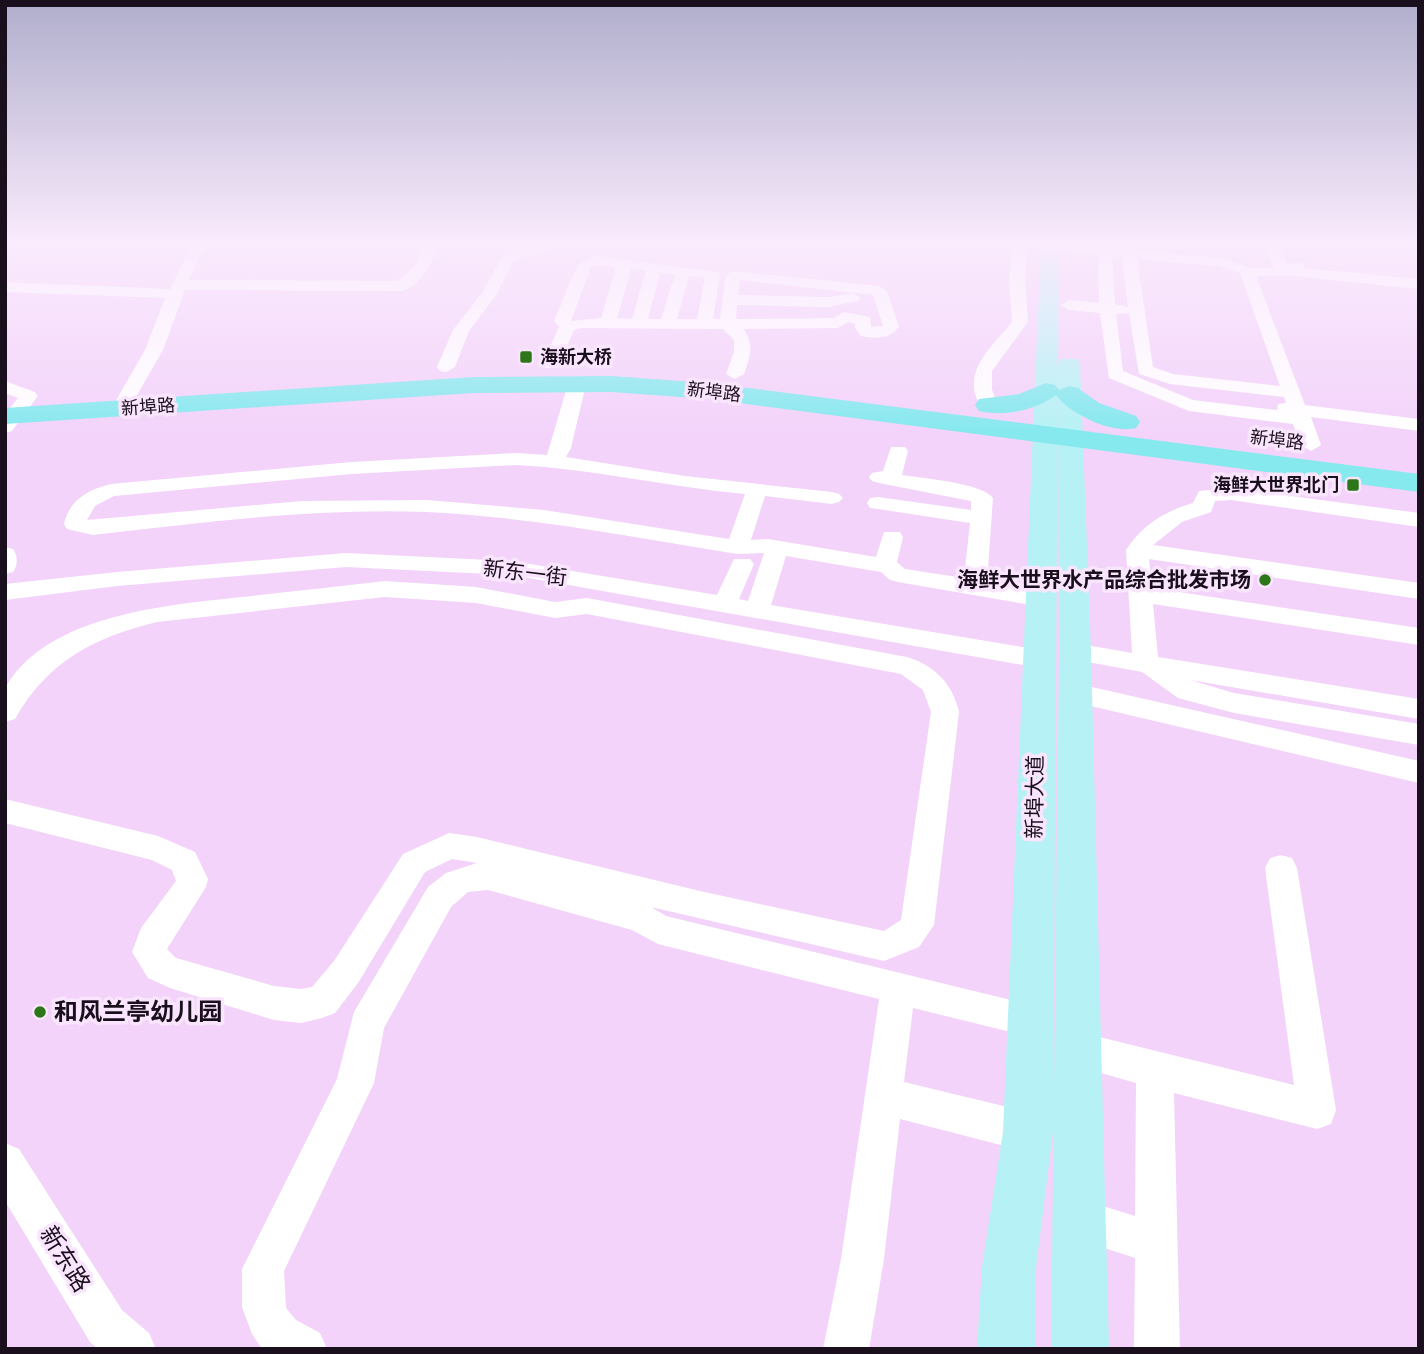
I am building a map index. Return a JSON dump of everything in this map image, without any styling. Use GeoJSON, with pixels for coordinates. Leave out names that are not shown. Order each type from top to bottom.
{"type":"FeatureCollection","features":[{"type":"Feature","properties":{"kind":"highway","name":"新埠路"},"geometry":{"type":"LineString","coordinates":[[11,407],[446,367],[551,364],[672,368],[735,374],[991,416]]}},
{"type":"Feature","properties":{"kind":"highway","name":"新埠路"},"geometry":{"type":"LineString","coordinates":[[126,398],[473,384],[577,384],[679,388],[991,416]]}},
{"type":"Feature","properties":{"kind":"highway"},"geometry":{"type":"LineString","coordinates":[[991,416],[1026,402],[1057,425],[1079,451],[1126,433]]}},
{"type":"Feature","properties":{"kind":"highway"},"geometry":{"type":"LineString","coordinates":[[991,416],[1029,439],[1090,409],[1126,433]]}},
{"type":"Feature","properties":{"kind":"highway","name":"新埠路"},"geometry":{"type":"LineString","coordinates":[[1126,433],[1311,445],[1419,458]]}},
{"type":"Feature","properties":{"kind":"highway","name":"新埠路"},"geometry":{"type":"LineString","coordinates":[[1126,433],[1419,483]]}},
{"type":"Feature","properties":{"kind":"main road","name":"新埠大道"},"geometry":{"type":"LineString","coordinates":[[1006,1349],[1009,1267],[1016,1212],[1024,1183],[1028,1132],[1031,1020],[1057,656],[1057,425],[1060,307]]}},
{"type":"Feature","properties":{"kind":"main road","name":"新埠大道"},"geometry":{"type":"LineString","coordinates":[[1069,307],[1042,599],[1057,656],[1074,693],[1080,1349]]}},
{"type":"Feature","properties":{"kind":"street"},"geometry":{"type":"LineString","coordinates":[[126,398],[154,350],[170,307]]}},
{"type":"Feature","properties":{"kind":"street"},"geometry":{"type":"LineString","coordinates":[[446,367],[461,330],[479,307]]}},
{"type":"Feature","properties":{"kind":"street"},"geometry":{"type":"LineString","coordinates":[[567,327],[562,321],[568,307]]}},
{"type":"Feature","properties":{"kind":"street"},"geometry":{"type":"LineString","coordinates":[[607,324],[612,307]]}},
{"type":"Feature","properties":{"kind":"street"},"geometry":{"type":"LineString","coordinates":[[638,324],[643,307]]}},
{"type":"Feature","properties":{"kind":"street"},"geometry":{"type":"LineString","coordinates":[[667,325],[673,307]]}},
{"type":"Feature","properties":{"kind":"street"},"geometry":{"type":"LineString","coordinates":[[704,324],[707,307]]}},
{"type":"Feature","properties":{"kind":"street"},"geometry":{"type":"LineString","coordinates":[[567,327],[582,323],[704,324],[729,307]]}},
{"type":"Feature","properties":{"kind":"street"},"geometry":{"type":"LineString","coordinates":[[729,307],[743,338],[741,358],[735,374]]}},
{"type":"Feature","properties":{"kind":"street"},"geometry":{"type":"LineString","coordinates":[[732,307],[832,313],[862,319],[866,322],[863,330],[880,333],[890,330],[891,327],[884,307]]}},
{"type":"Feature","properties":{"kind":"street"},"geometry":{"type":"LineString","coordinates":[[857,307],[886,312]]}},
{"type":"Feature","properties":{"kind":"street"},"geometry":{"type":"LineString","coordinates":[[991,416],[983,390],[983,371],[1020,321],[1019,307]]}},
{"type":"Feature","properties":{"kind":"street"},"geometry":{"type":"LineString","coordinates":[[1099,307],[1141,312]]}},
{"type":"Feature","properties":{"kind":"street"},"geometry":{"type":"LineString","coordinates":[[1140,307],[1144,370],[1170,379],[1298,407],[1419,425]]}},
{"type":"Feature","properties":{"kind":"street"},"geometry":{"type":"LineString","coordinates":[[1260,307],[1311,445]]}},
{"type":"Feature","properties":{"kind":"street"},"geometry":{"type":"LineString","coordinates":[[1107,308],[1115,374],[1198,407],[1298,407],[1419,418]]}},
{"type":"Feature","properties":{"kind":"street"},"geometry":{"type":"LineString","coordinates":[[551,364],[567,327]]}},
{"type":"Feature","properties":{"kind":"street"},"geometry":{"type":"LineString","coordinates":[[554,461],[561,448],[577,384]]}},
{"type":"Feature","properties":{"kind":"street"},"geometry":{"type":"LineString","coordinates":[[898,451],[885,478],[974,494],[982,498],[975,588]]}},
{"type":"Feature","properties":{"kind":"street"},"geometry":{"type":"LineString","coordinates":[[832,498],[685,482],[554,461],[516,459],[352,468],[111,490],[87,500],[79,510],[75,524],[93,528],[339,506],[426,506],[536,516],[739,556],[777,548],[885,565],[898,575],[1042,599]]}},
{"type":"Feature","properties":{"kind":"street"},"geometry":{"type":"LineString","coordinates":[[922,484],[925,461]]}},
{"type":"Feature","properties":{"kind":"street"},"geometry":{"type":"LineString","coordinates":[[725,605],[757,489]]}},
{"type":"Feature","properties":{"kind":"street"},"geometry":{"type":"LineString","coordinates":[[1419,520],[1231,495],[1206,495],[1203,507],[1163,521],[1137,550],[1146,664],[1187,691],[1234,703],[1419,735]]}},
{"type":"Feature","properties":{"kind":"street"},"geometry":{"type":"LineString","coordinates":[[877,503],[982,518]]}},
{"type":"Feature","properties":{"kind":"street"},"geometry":{"type":"LineString","coordinates":[[885,565],[892,537]]}},
{"type":"Feature","properties":{"kind":"street"},"geometry":{"type":"LineString","coordinates":[[757,610],[777,548]]}},
{"type":"Feature","properties":{"kind":"street"},"geometry":{"type":"LineString","coordinates":[[1137,550],[1419,591]]}},
{"type":"Feature","properties":{"kind":"street"},"geometry":{"type":"LineString","coordinates":[[5,554],[5,567]]}},
{"type":"Feature","properties":{"kind":"street","name":"新东一街"},"geometry":{"type":"LineString","coordinates":[[5,592],[117,579],[346,560],[512,568],[757,610],[1057,656],[1146,664],[1419,709]]}},
{"type":"Feature","properties":{"kind":"street"},"geometry":{"type":"LineString","coordinates":[[555,610],[573,579]]}},
{"type":"Feature","properties":{"kind":"street"},"geometry":{"type":"LineString","coordinates":[[5,712],[28,681],[64,649],[107,627],[157,614],[385,589],[476,596],[555,610],[587,607],[907,666],[930,680],[944,702],[945,712],[917,925],[911,935],[900,942],[884,946],[477,850],[449,846],[414,863],[346,972],[322,1002],[301,1006],[274,1003],[170,972],[160,968],[153,959],[149,952],[153,939],[190,887],[192,879],[184,861],[158,849],[5,811]]}},
{"type":"Feature","properties":{"kind":"street"},"geometry":{"type":"LineString","coordinates":[[1141,594],[1419,637]]}},
{"type":"Feature","properties":{"kind":"street"},"geometry":{"type":"LineString","coordinates":[[1074,693],[1419,772]]}},
{"type":"Feature","properties":{"kind":"street"},"geometry":{"type":"LineString","coordinates":[[1079,1050],[1317,1111],[1282,868]]}},
{"type":"Feature","properties":{"kind":"street"},"geometry":{"type":"LineString","coordinates":[[304,1349],[294,1345],[270,1326],[260,1299],[263,1269],[355,1083],[367,1024],[445,889],[473,876],[488,876],[641,918],[658,929],[1031,1020]]}},
{"type":"Feature","properties":{"kind":"street"},"geometry":{"type":"LineString","coordinates":[[846,1349],[859,1291],[899,987]]}},
{"type":"Feature","properties":{"kind":"street"},"geometry":{"type":"LineString","coordinates":[[1155,1070],[1157,1349]]}},
{"type":"Feature","properties":{"kind":"street"},"geometry":{"type":"LineString","coordinates":[[883,1096],[1028,1132]]}},
{"type":"Feature","properties":{"kind":"street","name":"新东路"},"geometry":{"type":"LineString","coordinates":[[5,1163],[106,1325],[133,1349]]}},
{"type":"Feature","properties":{"kind":"street"},"geometry":{"type":"LineString","coordinates":[[1080,1220],[1156,1244]]}},
{"type":"Feature","properties":{"kind":"place","name":"海新大桥"},"geometry":{"type":"Point","coordinates":[526,357]}},
{"type":"Feature","properties":{"kind":"place","name":"海鲜大世界北门"},"geometry":{"type":"Point","coordinates":[1353,485]}},
{"type":"Feature","properties":{"kind":"place","name":"海鲜大世界水产品综合批发市场"},"geometry":{"type":"Point","coordinates":[1265,580]}},
{"type":"Feature","properties":{"kind":"place","name":"和风兰亭幼儿园"},"geometry":{"type":"Point","coordinates":[40,1012]}}]}
